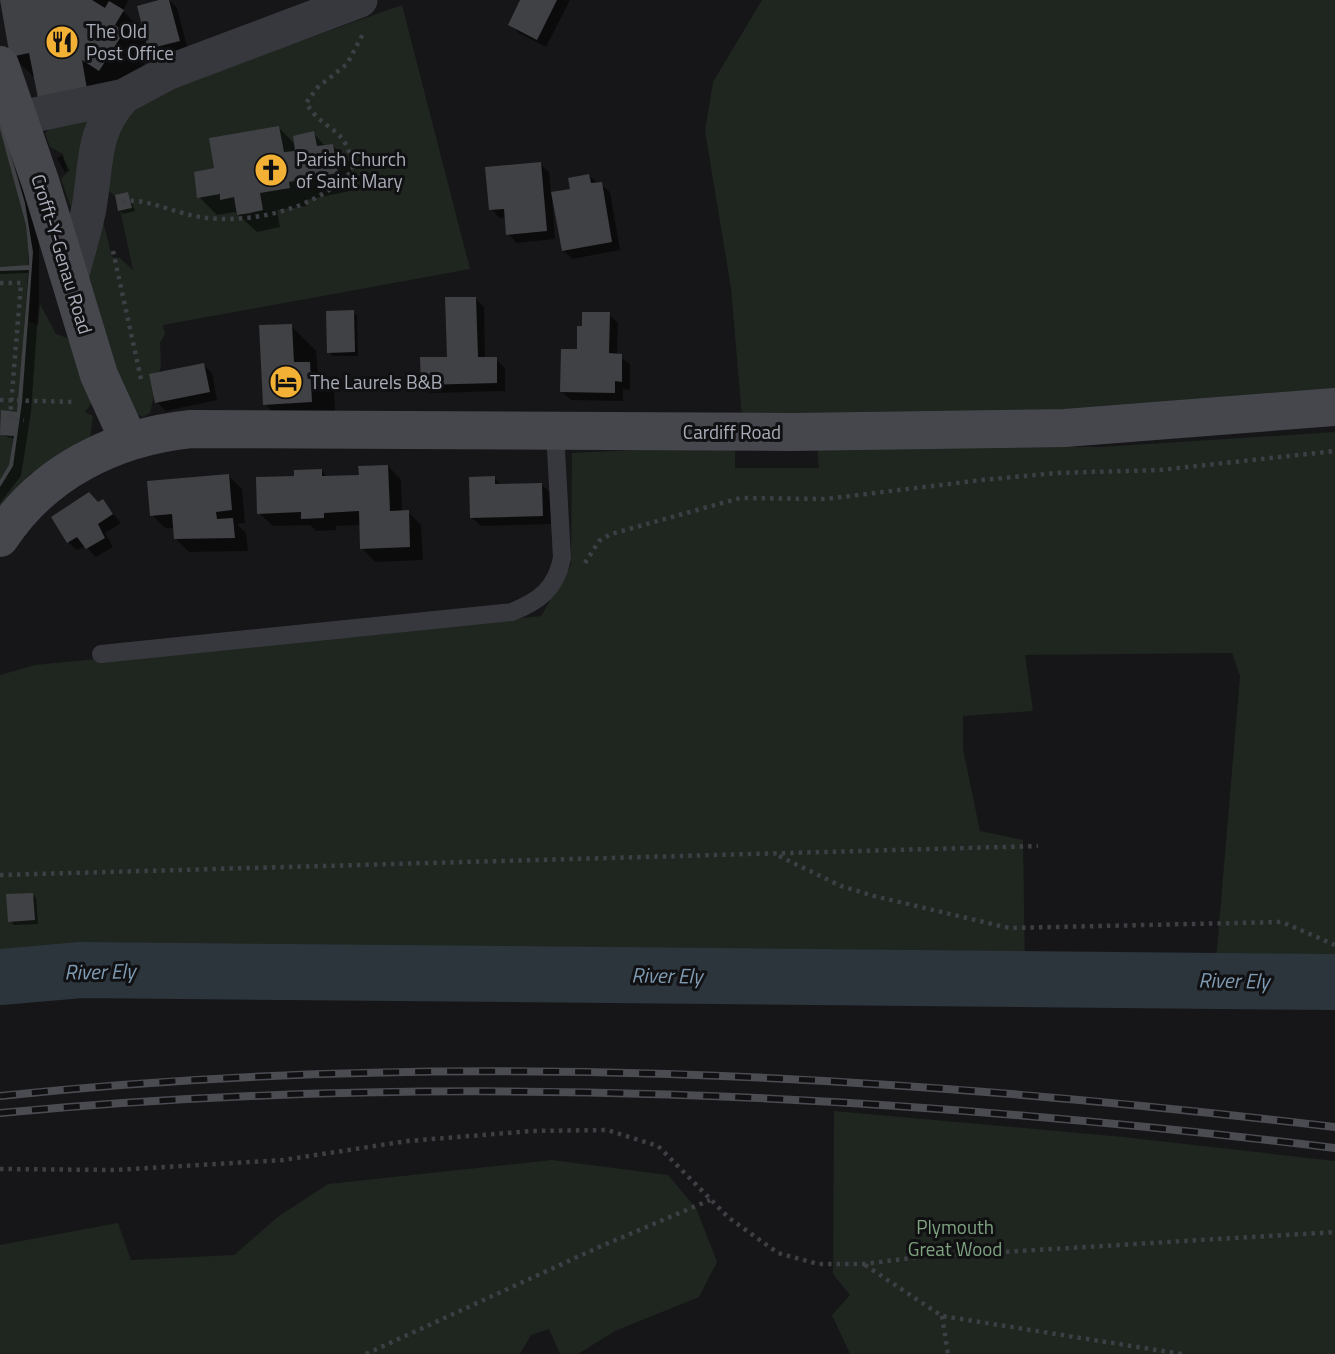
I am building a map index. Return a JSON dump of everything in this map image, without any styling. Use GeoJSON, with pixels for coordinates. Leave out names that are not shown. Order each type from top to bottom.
{"type":"FeatureCollection","features":[{"type":"Feature","properties":{"kind":"street"},"geometry":{"type":"LineString","coordinates":[[20,118],[124,96],[169,72],[353,8]]}},
{"type":"Feature","properties":{"kind":"street","name":"Crofft-Y-Genau Road"},"geometry":{"type":"LineString","coordinates":[[0,65],[20,118],[99,375],[129,441]]}},
{"type":"Feature","properties":{"kind":"street"},"geometry":{"type":"LineString","coordinates":[[70,282],[88,211],[95,149],[111,110],[124,96]]}},
{"type":"Feature","properties":{"kind":"street","name":"Cardiff Road"},"geometry":{"type":"LineString","coordinates":[[4,526],[49,482],[82,461],[129,441],[164,432],[214,428],[555,432],[1065,428],[1335,407]]}},
{"type":"Feature","properties":{"kind":"lane"},"geometry":{"type":"LineString","coordinates":[[100,654],[512,612],[535,603],[550,589],[560,566],[555,432]]}},
{"type":"Feature","properties":{"kind":"path"},"geometry":{"type":"LineString","coordinates":[[118,202],[139,201],[200,217],[243,220],[260,218],[310,200],[341,183],[352,170],[350,149],[341,134],[312,112],[306,103],[318,87],[347,64],[353,8]]}},
{"type":"Feature","properties":{"kind":"path"},"geometry":{"type":"LineString","coordinates":[[243,220],[250,213]]}},
{"type":"Feature","properties":{"kind":"path"},"geometry":{"type":"LineString","coordinates":[[112,244],[143,384]]}},
{"type":"Feature","properties":{"kind":"path"},"geometry":{"type":"LineString","coordinates":[[0,283],[21,283],[10,418],[24,419]]}},
{"type":"Feature","properties":{"kind":"path"},"geometry":{"type":"LineString","coordinates":[[0,400],[90,403]]}},
{"type":"Feature","properties":{"kind":"path"},"geometry":{"type":"LineString","coordinates":[[560,566],[589,562],[599,541],[611,534],[740,498],[825,499],[1006,477],[1160,470],[1335,451]]}},
{"type":"Feature","properties":{"kind":"path"},"geometry":{"type":"LineString","coordinates":[[0,876],[1038,846]]}},
{"type":"Feature","properties":{"kind":"path"},"geometry":{"type":"LineString","coordinates":[[777,855],[841,886],[1009,928],[1282,922],[1335,945]]}},
{"type":"Feature","properties":{"kind":"path"},"geometry":{"type":"LineString","coordinates":[[0,1169],[113,1170],[270,1161],[408,1141],[532,1131],[607,1130],[659,1146],[729,1218],[778,1253],[818,1264],[864,1264],[919,1257],[1335,1232]]}},
{"type":"Feature","properties":{"kind":"path"},"geometry":{"type":"LineString","coordinates":[[366,1354],[597,1248],[710,1200]]}},
{"type":"Feature","properties":{"kind":"path"},"geometry":{"type":"LineString","coordinates":[[864,1264],[942,1316],[1118,1346],[1182,1354]]}},
{"type":"Feature","properties":{"kind":"path"},"geometry":{"type":"LineString","coordinates":[[942,1316],[948,1354]]}},
{"type":"Feature","properties":{"kind":"green space"},"geometry":{"type":"Polygon","coordinates":[[[762,0],[1335,0],[1335,390],[1037,413],[742,417],[731,288],[705,131],[713,82],[762,0]]]}},
{"type":"Feature","properties":{"kind":"green space"},"geometry":{"type":"Polygon","coordinates":[[[402,5],[470,269],[163,325],[165,334],[160,343],[161,365],[150,413],[143,417],[97,396],[85,412],[93,416],[90,439],[30,474],[4,505],[0,505],[0,117],[17,169],[27,217],[31,266],[29,321],[38,326],[40,304],[56,334],[67,338],[77,348],[77,295],[103,221],[112,257],[120,258],[133,270],[117,195],[106,189],[117,124],[154,93],[402,5]]]}},
{"type":"Feature","properties":{"kind":"green space"},"geometry":{"type":"Polygon","coordinates":[[[88,120],[73,213],[61,179],[67,173],[63,154],[50,147],[45,133],[55,123],[88,120]]]}},
{"type":"Feature","properties":{"kind":"green space"},"geometry":{"type":"Polygon","coordinates":[[[1335,432],[1335,983],[1214,984],[1240,676],[1232,653],[1025,655],[1033,711],[963,716],[963,749],[980,831],[1023,840],[1025,974],[257,944],[73,949],[0,956],[0,675],[35,665],[541,616],[571,565],[572,453],[735,445],[735,468],[819,468],[817,446],[1101,447],[1335,432]]]}},
{"type":"Feature","properties":{"kind":"green space","name":"Plymouth Great Wood"},"geometry":{"type":"Polygon","coordinates":[[[834,1111],[1123,1137],[1335,1161],[1335,1354],[850,1354],[832,1315],[850,1295],[833,1274],[834,1111]]]}},
{"type":"Feature","properties":{"kind":"green space"},"geometry":{"type":"Polygon","coordinates":[[[552,1160],[668,1175],[696,1208],[717,1262],[699,1297],[615,1331],[578,1354],[560,1354],[549,1329],[531,1335],[520,1354],[0,1354],[0,1245],[118,1223],[131,1260],[234,1255],[279,1216],[328,1184],[552,1160]]]}},
{"type":"Feature","properties":{"kind":"building","name":"The Old Post Office"},"geometry":{"type":"Polygon","coordinates":[[[0,0],[92,0],[105,8],[109,1],[124,10],[115,25],[124,32],[99,71],[82,60],[87,89],[38,98],[29,53],[10,57],[0,0]]]}},
{"type":"Feature","properties":{"kind":"building"},"geometry":{"type":"Polygon","coordinates":[[[169,0],[180,41],[148,49],[137,6],[169,0]]]}},
{"type":"Feature","properties":{"kind":"building"},"geometry":{"type":"Polygon","coordinates":[[[520,0],[557,0],[537,40],[508,25],[520,0]]]}},
{"type":"Feature","properties":{"kind":"building"},"geometry":{"type":"Polygon","coordinates":[[[0,118],[25,203],[33,252],[22,402],[13,466],[0,487],[0,480],[9,465],[14,436],[0,435],[1,410],[17,412],[29,270],[0,271],[0,267],[29,265],[29,257],[26,225],[0,129],[0,118]]]}},
{"type":"Feature","properties":{"kind":"building","name":"Parish Church of Saint Mary"},"geometry":{"type":"Polygon","coordinates":[[[279,126],[284,152],[295,151],[293,136],[314,131],[317,146],[333,144],[338,173],[289,182],[290,188],[260,193],[263,210],[250,213],[237,215],[234,197],[220,200],[220,194],[197,198],[194,172],[214,168],[209,138],[279,126]]]}},
{"type":"Feature","properties":{"kind":"building"},"geometry":{"type":"Polygon","coordinates":[[[541,162],[547,231],[506,235],[504,209],[489,210],[485,167],[541,162]]]}},
{"type":"Feature","properties":{"kind":"building"},"geometry":{"type":"Polygon","coordinates":[[[589,174],[591,183],[602,182],[612,242],[562,251],[551,192],[570,189],[568,178],[589,174]]]}},
{"type":"Feature","properties":{"kind":"building"},"geometry":{"type":"Polygon","coordinates":[[[128,192],[132,208],[118,211],[115,195],[128,192]]]}},
{"type":"Feature","properties":{"kind":"building"},"geometry":{"type":"Polygon","coordinates":[[[445,297],[476,297],[478,357],[497,357],[497,383],[421,385],[420,357],[447,357],[445,297]]]}},
{"type":"Feature","properties":{"kind":"building"},"geometry":{"type":"Polygon","coordinates":[[[354,310],[355,352],[327,353],[326,311],[354,310]]]}},
{"type":"Feature","properties":{"kind":"building"},"geometry":{"type":"Polygon","coordinates":[[[582,312],[610,312],[609,353],[622,354],[622,382],[615,381],[615,393],[560,392],[561,349],[577,349],[577,326],[582,326],[582,312]]]}},
{"type":"Feature","properties":{"kind":"building","name":"The Laurels B&B"},"geometry":{"type":"Polygon","coordinates":[[[292,324],[294,362],[310,362],[312,402],[263,405],[259,325],[292,324]]]}},
{"type":"Feature","properties":{"kind":"building"},"geometry":{"type":"Polygon","coordinates":[[[204,363],[210,392],[155,403],[149,374],[204,363]]]}},
{"type":"Feature","properties":{"kind":"building"},"geometry":{"type":"Polygon","coordinates":[[[388,465],[390,511],[409,510],[410,547],[360,549],[359,511],[324,513],[324,518],[301,519],[301,512],[257,514],[256,477],[294,476],[294,470],[322,469],[322,476],[359,475],[358,466],[388,465]]]}},
{"type":"Feature","properties":{"kind":"building"},"geometry":{"type":"Polygon","coordinates":[[[229,474],[232,510],[216,512],[217,519],[233,518],[235,538],[174,539],[172,514],[150,516],[147,481],[229,474]]]}},
{"type":"Feature","properties":{"kind":"building"},"geometry":{"type":"Polygon","coordinates":[[[495,476],[495,484],[542,483],[543,516],[470,518],[469,477],[495,476]]]}},
{"type":"Feature","properties":{"kind":"building"},"geometry":{"type":"Polygon","coordinates":[[[89,492],[98,502],[103,499],[113,514],[98,524],[105,538],[86,549],[77,537],[67,543],[51,517],[89,492]]]}},
{"type":"Feature","properties":{"kind":"building"},"geometry":{"type":"Polygon","coordinates":[[[33,893],[35,920],[8,922],[6,894],[33,893]]]}},
{"type":"Feature","properties":{"kind":"waterway","name":"River Ely"},"geometry":{"type":"LineString","coordinates":[[0,977],[81,970],[1335,982]]}},
{"type":"Feature","properties":{"kind":"railway"},"geometry":{"type":"LineString","coordinates":[[0,1096],[167,1082],[334,1074],[501,1071],[668,1074],[1002,1093],[1335,1127]]}},
{"type":"Feature","properties":{"kind":"railway"},"geometry":{"type":"LineString","coordinates":[[0,1113],[167,1100],[334,1093],[501,1091],[668,1094],[1002,1114],[1335,1148]]}},
{"type":"Feature","properties":{"kind":"place","name":"The Old Post Office"},"geometry":{"type":"Point","coordinates":[62,42]}},
{"type":"Feature","properties":{"kind":"place","name":"Parish Church of Saint Mary"},"geometry":{"type":"Point","coordinates":[271,170]}},
{"type":"Feature","properties":{"kind":"place","name":"The Laurels B&B"},"geometry":{"type":"Point","coordinates":[286,382]}}]}
